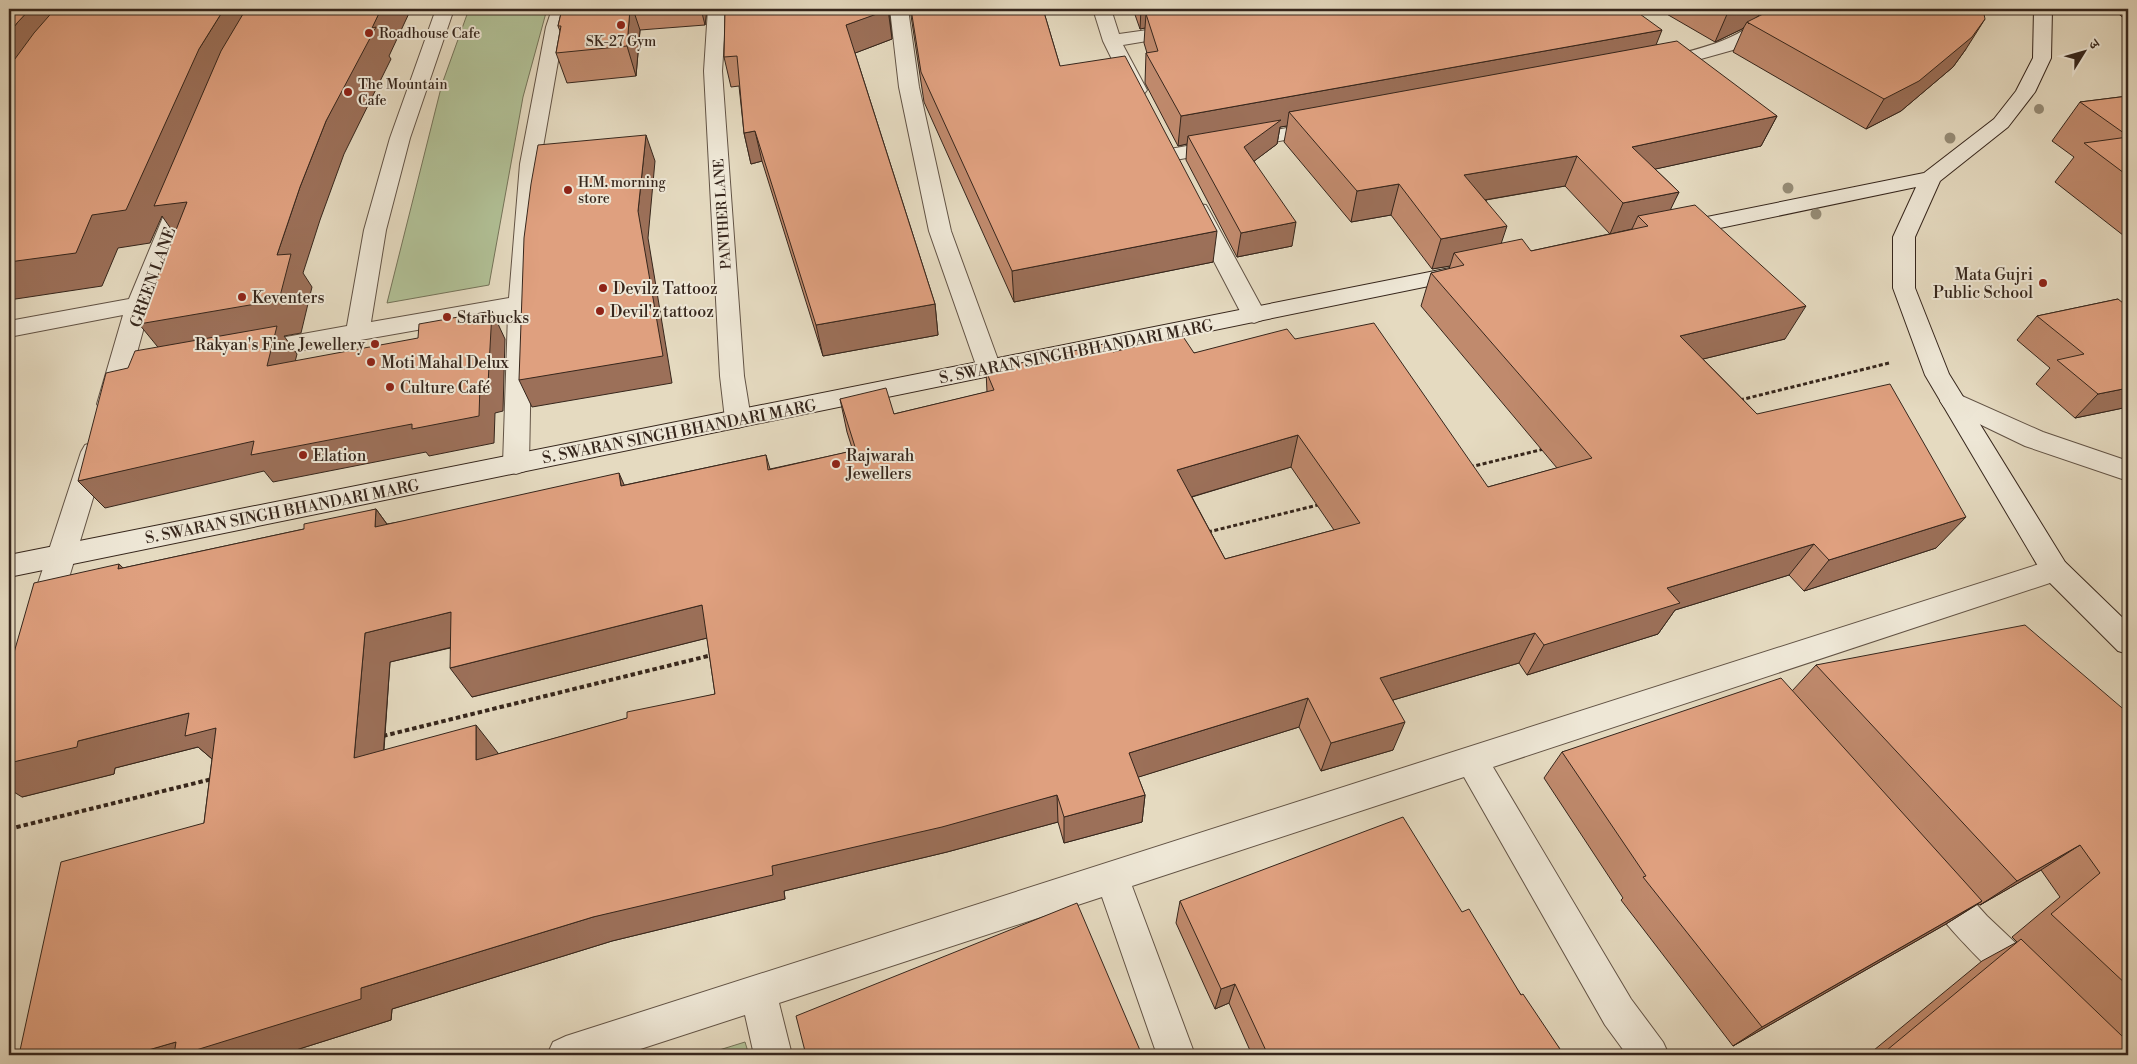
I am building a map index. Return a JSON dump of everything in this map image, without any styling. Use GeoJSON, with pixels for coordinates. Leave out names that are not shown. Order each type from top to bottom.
{"type":"FeatureCollection","features":[{"type":"Feature","properties":{"kind":"street"},"geometry":{"type":"LineString","coordinates":[[358,331],[375,230],[397,147],[445,9]]}},
{"type":"Feature","properties":{"kind":"street"},"geometry":{"type":"LineString","coordinates":[[516,464],[520,304],[530,164],[555,27],[562,9]]}},
{"type":"Feature","properties":{"kind":"street","name":"PANTHER LANE"},"geometry":{"type":"LineString","coordinates":[[716,9],[713,71],[732,376],[738,419]]}},
{"type":"Feature","properties":{"kind":"street"},"geometry":{"type":"LineString","coordinates":[[899,9],[909,87],[940,231],[989,368]]}},
{"type":"Feature","properties":{"kind":"street"},"geometry":{"type":"LineString","coordinates":[[1102,9],[1112,41],[1148,111]]}},
{"type":"Feature","properties":{"kind":"street"},"geometry":{"type":"LineString","coordinates":[[1638,70],[1727,46],[1764,26],[1778,9]]}},
{"type":"Feature","properties":{"kind":"street"},"geometry":{"type":"LineString","coordinates":[[1651,235],[1931,178],[2000,123],[2024,92],[2042,58],[2043,9]]}},
{"type":"Feature","properties":{"kind":"street"},"geometry":{"type":"LineString","coordinates":[[1112,41],[1197,27]]}},
{"type":"Feature","properties":{"kind":"street"},"geometry":{"type":"LineString","coordinates":[[1254,315],[1174,163],[1336,125]]}},
{"type":"Feature","properties":{"kind":"street","name":"GREEN LANE"},"geometry":{"type":"LineString","coordinates":[[36,636],[60,556],[129,374],[138,305],[192,172]]}},
{"type":"Feature","properties":{"kind":"street"},"geometry":{"type":"LineString","coordinates":[[1931,178],[1904,238],[1904,288],[1937,375],[2056,570],[2128,642]]}},
{"type":"Feature","properties":{"kind":"street","name":"S. SWARAN SINGH BHANDARI MARG"},"geometry":{"type":"LineString","coordinates":[[9,566],[1486,268]]}},
{"type":"Feature","properties":{"kind":"street"},"geometry":{"type":"LineString","coordinates":[[234,354],[520,304]]}},
{"type":"Feature","properties":{"kind":"street"},"geometry":{"type":"LineString","coordinates":[[9,329],[138,305]]}},
{"type":"Feature","properties":{"kind":"street"},"geometry":{"type":"LineString","coordinates":[[1953,401],[2034,439],[2128,471]]}},
{"type":"Feature","properties":{"kind":"street"},"geometry":{"type":"LineString","coordinates":[[566,1055],[1471,760],[1756,681],[2056,570]]}},
{"type":"Feature","properties":{"kind":"street"},"geometry":{"type":"LineString","coordinates":[[1471,760],[1618,1012],[1650,1055]]}},
{"type":"Feature","properties":{"kind":"street"},"geometry":{"type":"LineString","coordinates":[[1916,862],[1975,928],[2050,1002]]}},
{"type":"Feature","properties":{"kind":"street"},"geometry":{"type":"LineString","coordinates":[[1112,878],[1176,1055]]}},
{"type":"Feature","properties":{"kind":"street"},"geometry":{"type":"LineString","coordinates":[[758,993],[773,1055]]}},
{"type":"Feature","properties":{"kind":"path"},"geometry":{"type":"LineString","coordinates":[[1738,400],[1929,353]]}},
{"type":"Feature","properties":{"kind":"path"},"geometry":{"type":"LineString","coordinates":[[1468,468],[1545,448]]}},
{"type":"Feature","properties":{"kind":"path"},"geometry":{"type":"LineString","coordinates":[[1207,532],[1323,504]]}},
{"type":"Feature","properties":{"kind":"path"},"geometry":{"type":"LineString","coordinates":[[376,738],[714,654]]}},
{"type":"Feature","properties":{"kind":"path"},"geometry":{"type":"LineString","coordinates":[[9,829],[221,777]]}},
{"type":"Feature","properties":{"kind":"green space"},"geometry":{"type":"Polygon","coordinates":[[[469,9],[547,9],[523,97],[489,285],[387,303],[442,84],[469,9]]]}},
{"type":"Feature","properties":{"kind":"green space"},"geometry":{"type":"Polygon","coordinates":[[[745,1042],[749,1055],[703,1055],[745,1042]]]}},
{"type":"Feature","properties":{"kind":"building"},"geometry":{"type":"Polygon","coordinates":[[[9,9],[30,9],[9,34],[9,9]]]}},
{"type":"Feature","properties":{"kind":"building"},"geometry":{"type":"Polygon","coordinates":[[[55,9],[224,9],[199,49],[126,210],[92,215],[76,253],[9,262],[9,67],[34,33],[55,9]]]}},
{"type":"Feature","properties":{"kind":"building"},"geometry":{"type":"Polygon","coordinates":[[[246,9],[381,9],[372,28],[376,27],[326,121],[300,187],[277,255],[291,254],[279,300],[139,324],[187,202],[154,206],[221,51],[246,9]]]}},
{"type":"Feature","properties":{"kind":"building"},"geometry":{"type":"Polygon","coordinates":[[[562,9],[630,9],[627,46],[556,53],[561,26],[558,26],[562,9]]]}},
{"type":"Feature","properties":{"kind":"building"},"geometry":{"type":"Polygon","coordinates":[[[725,9],[888,9],[846,25],[935,304],[816,325],[755,131],[744,133],[737,56],[724,57],[725,9]]]}},
{"type":"Feature","properties":{"kind":"building"},"geometry":{"type":"Polygon","coordinates":[[[911,9],[1043,9],[1060,66],[1125,56],[1217,231],[1012,271],[921,72],[911,9]]]}},
{"type":"Feature","properties":{"kind":"building"},"geometry":{"type":"Polygon","coordinates":[[[1178,9],[1633,9],[1662,30],[1181,116],[1146,53],[1158,51],[1146,14],[1178,9]]]}},
{"type":"Feature","properties":{"kind":"building"},"geometry":{"type":"Polygon","coordinates":[[[1722,9],[1735,9],[1728,12],[1722,9]]]}},
{"type":"Feature","properties":{"kind":"building"},"geometry":{"type":"Polygon","coordinates":[[[1773,9],[1983,9],[1985,19],[1972,37],[1919,81],[1884,99],[1747,22],[1773,9]]]}},
{"type":"Feature","properties":{"kind":"building"},"geometry":{"type":"Polygon","coordinates":[[[1677,41],[1777,116],[1632,147],[1679,192],[1623,203],[1577,156],[1464,175],[1507,226],[1441,239],[1399,184],[1357,191],[1289,112],[1677,41]]]}},
{"type":"Feature","properties":{"kind":"building"},"geometry":{"type":"Polygon","coordinates":[[[2128,96],[2128,136],[2080,102],[2128,96]]]}},
{"type":"Feature","properties":{"kind":"building"},"geometry":{"type":"Polygon","coordinates":[[[1281,120],[1244,147],[1296,222],[1241,233],[1188,136],[1281,120]]]}},
{"type":"Feature","properties":{"kind":"building"},"geometry":{"type":"Polygon","coordinates":[[[646,135],[638,211],[663,356],[519,380],[524,238],[538,145],[646,135]]]}},
{"type":"Feature","properties":{"kind":"building"},"geometry":{"type":"Polygon","coordinates":[[[2128,137],[2128,176],[2084,143],[2128,137]]]}},
{"type":"Feature","properties":{"kind":"building"},"geometry":{"type":"Polygon","coordinates":[[[1695,205],[1806,306],[1680,336],[1757,414],[1890,384],[1966,517],[1829,560],[1814,544],[1667,588],[1680,603],[1544,645],[1535,633],[1380,678],[1405,722],[1331,743],[1308,698],[1129,753],[1145,795],[1064,817],[1057,795],[942,827],[772,866],[773,875],[593,917],[361,988],[361,999],[180,1055],[174,1055],[176,1042],[131,1055],[19,1055],[61,862],[204,823],[216,728],[185,736],[189,713],[78,741],[77,747],[9,763],[9,670],[34,583],[119,564],[118,569],[304,529],[304,524],[376,509],[375,527],[619,473],[621,486],[766,455],[768,470],[856,450],[840,399],[886,388],[894,414],[994,390],[986,371],[1108,343],[1113,352],[1182,335],[1194,353],[1287,329],[1295,339],[1374,323],[1488,487],[1592,458],[1431,273],[1464,265],[1454,253],[1522,239],[1531,251],[1648,226],[1638,216],[1695,205]],[[1298,435],[1177,470],[1225,559],[1360,523],[1298,435]],[[702,605],[450,668],[451,612],[365,633],[354,758],[476,725],[476,760],[627,718],[627,712],[715,694],[702,605]]]}},
{"type":"Feature","properties":{"kind":"building"},"geometry":{"type":"Polygon","coordinates":[[[2118,299],[2128,307],[2128,388],[2098,394],[2057,360],[2084,354],[2037,316],[2118,299]]]}},
{"type":"Feature","properties":{"kind":"building"},"geometry":{"type":"Polygon","coordinates":[[[492,311],[488,384],[480,385],[479,416],[412,429],[412,424],[251,455],[254,441],[78,481],[106,373],[128,368],[135,351],[277,326],[267,366],[418,338],[419,324],[492,311]]]}},
{"type":"Feature","properties":{"kind":"building"},"geometry":{"type":"Polygon","coordinates":[[[2025,625],[2128,713],[2128,986],[2051,914],[2100,873],[2080,845],[2017,881],[1816,665],[2025,625]]]}},
{"type":"Feature","properties":{"kind":"building"},"geometry":{"type":"Polygon","coordinates":[[[1781,678],[1982,901],[1762,1027],[1643,877],[1646,876],[1562,752],[1781,678]]]}},
{"type":"Feature","properties":{"kind":"building"},"geometry":{"type":"Polygon","coordinates":[[[1403,817],[1462,912],[1469,909],[1521,995],[1523,994],[1564,1055],[1268,1055],[1235,984],[1221,989],[1180,901],[1403,817]]]}},
{"type":"Feature","properties":{"kind":"building"},"geometry":{"type":"Polygon","coordinates":[[[1077,903],[1142,1055],[806,1055],[796,1016],[1077,903]]]}},
{"type":"Feature","properties":{"kind":"building"},"geometry":{"type":"Polygon","coordinates":[[[2021,939],[2123,1037],[2128,1037],[2128,1055],[1881,1055],[2021,939]]]}},
{"type":"Feature","properties":{"kind":"place","name":"SK-27 Gym"},"geometry":{"type":"Point","coordinates":[621,25]}},
{"type":"Feature","properties":{"kind":"place","name":"Roadhouse Cafe"},"geometry":{"type":"Point","coordinates":[369,33]}},
{"type":"Feature","properties":{"kind":"place","name":"The Mountain Cafe"},"geometry":{"type":"Point","coordinates":[348,92]}},
{"type":"Feature","properties":{"kind":"place","name":"H.M. morning store"},"geometry":{"type":"Point","coordinates":[568,190]}},
{"type":"Feature","properties":{"kind":"place","name":"Mata Gujri Public School"},"geometry":{"type":"Point","coordinates":[2043,283]}},
{"type":"Feature","properties":{"kind":"place","name":"Devilz Tattooz"},"geometry":{"type":"Point","coordinates":[603,288]}},
{"type":"Feature","properties":{"kind":"place","name":"Keventers"},"geometry":{"type":"Point","coordinates":[242,297]}},
{"type":"Feature","properties":{"kind":"place","name":"Devil'z tattooz"},"geometry":{"type":"Point","coordinates":[600,311]}},
{"type":"Feature","properties":{"kind":"place","name":"Starbucks"},"geometry":{"type":"Point","coordinates":[447,317]}},
{"type":"Feature","properties":{"kind":"place","name":"Rakyan's Fine Jewellery"},"geometry":{"type":"Point","coordinates":[375,344]}},
{"type":"Feature","properties":{"kind":"place","name":"Moti Mahal Delux"},"geometry":{"type":"Point","coordinates":[371,362]}},
{"type":"Feature","properties":{"kind":"place","name":"Culture Café"},"geometry":{"type":"Point","coordinates":[390,387]}},
{"type":"Feature","properties":{"kind":"place","name":"Elation"},"geometry":{"type":"Point","coordinates":[303,455]}},
{"type":"Feature","properties":{"kind":"place","name":"Rajwarah Jewellers"},"geometry":{"type":"Point","coordinates":[836,464]}}]}
